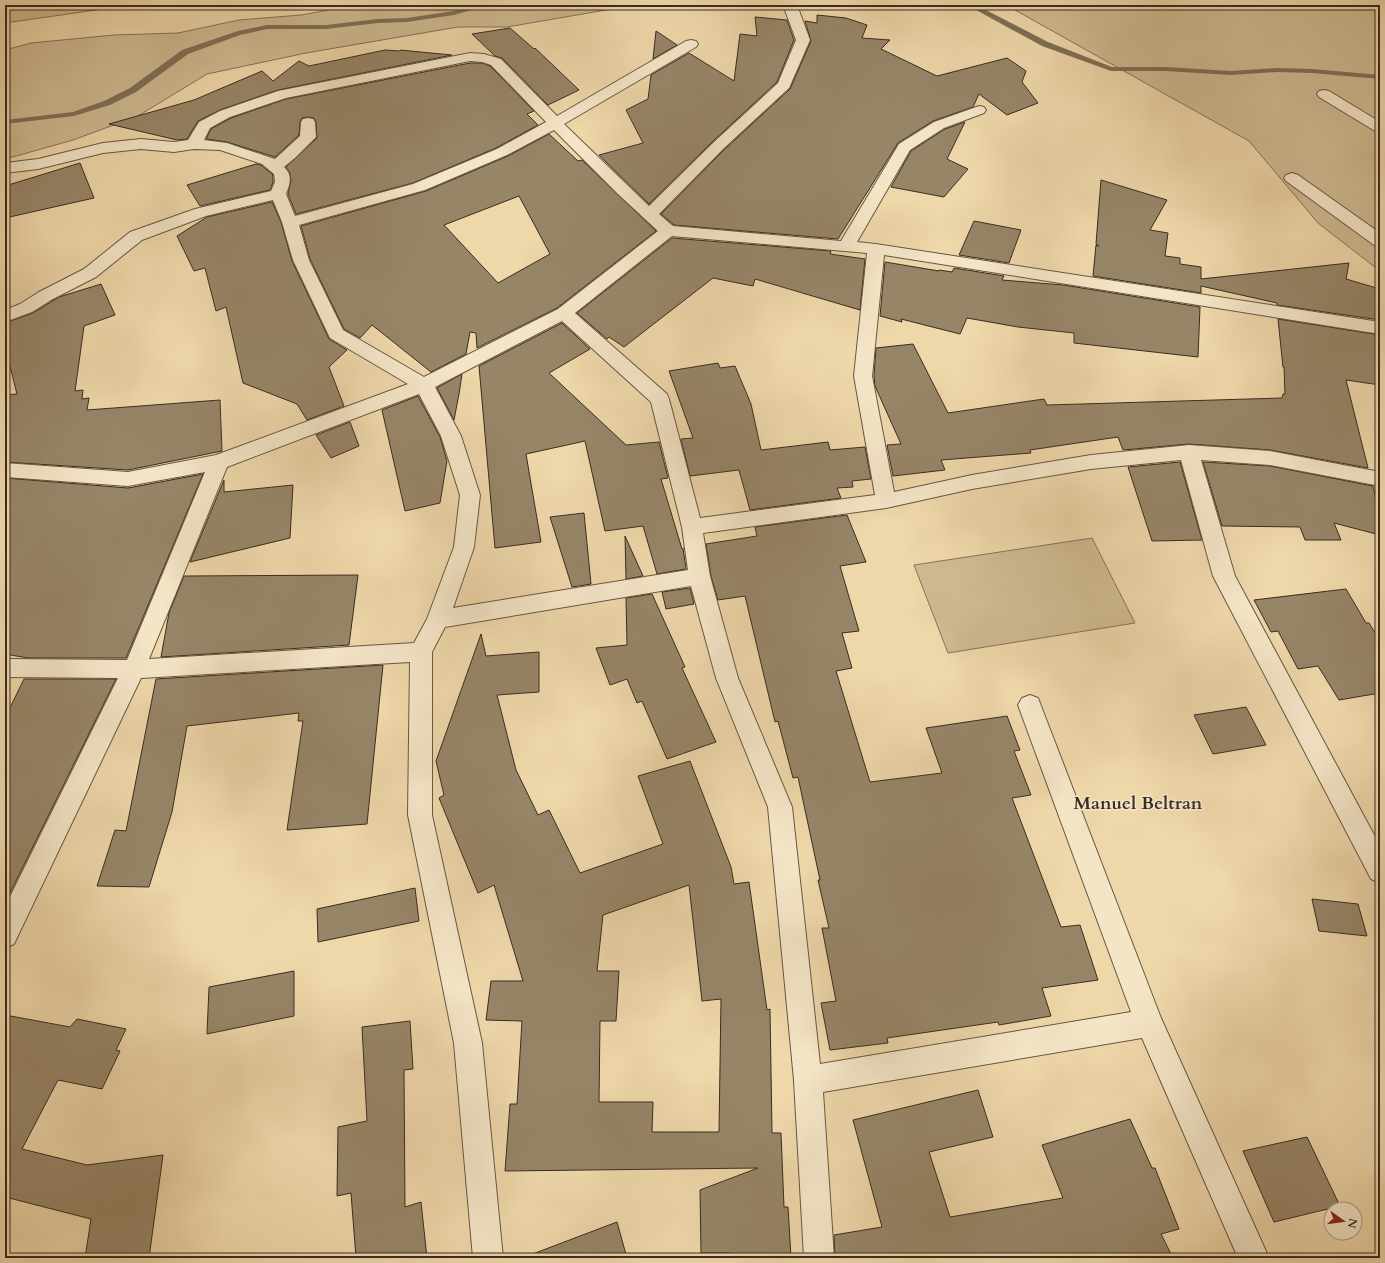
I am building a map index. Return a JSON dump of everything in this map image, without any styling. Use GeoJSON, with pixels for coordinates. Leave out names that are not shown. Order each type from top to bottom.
{"type":"FeatureCollection","features":[{"type":"Feature","properties":{"kind":"street"},"geometry":{"type":"LineString","coordinates":[[649,215],[718,146],[784,85],[803,40],[790,5]]}},
{"type":"Feature","properties":{"kind":"street"},"geometry":{"type":"LineString","coordinates":[[290,222],[419,187],[502,152],[556,123],[615,87],[691,44]]}},
{"type":"Feature","properties":{"kind":"street"},"geometry":{"type":"LineString","coordinates":[[194,144],[204,125],[225,114],[283,94],[470,57],[484,58],[496,62],[649,215],[668,231],[846,246],[876,250],[1380,328]]}},
{"type":"Feature","properties":{"kind":"street"},"geometry":{"type":"LineString","coordinates":[[1324,94],[1380,128]]}},
{"type":"Feature","properties":{"kind":"street"},"geometry":{"type":"LineString","coordinates":[[846,246],[904,147],[939,125],[979,110]]}},
{"type":"Feature","properties":{"kind":"street"},"geometry":{"type":"LineString","coordinates":[[275,167],[308,137],[308,122]]}},
{"type":"Feature","properties":{"kind":"street"},"geometry":{"type":"LineString","coordinates":[[5,168],[38,164],[103,148],[141,144],[174,147],[194,144],[222,146],[267,161],[281,172],[283,182],[278,194],[290,222],[300,260],[336,334],[424,385],[451,436],[470,495],[464,547],[438,619],[421,652],[420,815],[468,1043],[488,1258]]}},
{"type":"Feature","properties":{"kind":"street"},"geometry":{"type":"LineString","coordinates":[[1292,178],[1380,241]]}},
{"type":"Feature","properties":{"kind":"street"},"geometry":{"type":"LineString","coordinates":[[5,316],[26,308],[45,296],[90,273],[136,236],[201,212],[278,194]]}},
{"type":"Feature","properties":{"kind":"street"},"geometry":{"type":"LineString","coordinates":[[5,470],[128,479],[219,462],[424,385],[564,313],[668,231]]}},
{"type":"Feature","properties":{"kind":"street"},"geometry":{"type":"LineString","coordinates":[[876,250],[863,376],[886,501]]}},
{"type":"Feature","properties":{"kind":"street"},"geometry":{"type":"LineString","coordinates":[[564,313],[660,400],[692,527],[699,576],[727,678],[780,807],[808,1080],[819,1258]]}},
{"type":"Feature","properties":{"kind":"street"},"geometry":{"type":"LineString","coordinates":[[692,527],[886,501],[972,482],[1091,462],[1189,452],[1270,458],[1380,479]]}},
{"type":"Feature","properties":{"kind":"street"},"geometry":{"type":"LineString","coordinates":[[1189,452],[1224,576],[1380,871]]}},
{"type":"Feature","properties":{"kind":"street"},"geometry":{"type":"LineString","coordinates":[[5,936],[134,669],[219,462]]}},
{"type":"Feature","properties":{"kind":"street"},"geometry":{"type":"LineString","coordinates":[[438,619],[699,576]]}},
{"type":"Feature","properties":{"kind":"street"},"geometry":{"type":"LineString","coordinates":[[5,668],[134,669],[421,652]]}},
{"type":"Feature","properties":{"kind":"street"},"geometry":{"type":"LineString","coordinates":[[1030,705],[1149,1022],[1254,1258]]}},
{"type":"Feature","properties":{"kind":"street"},"geometry":{"type":"LineString","coordinates":[[808,1080],[1149,1022]]}},
{"type":"Feature","properties":{"kind":"shaded area"},"geometry":{"type":"Polygon","coordinates":[[[5,5],[131,5],[5,23],[5,5]]]}},
{"type":"Feature","properties":{"kind":"shaded area"},"geometry":{"type":"Polygon","coordinates":[[[356,5],[635,5],[507,27],[458,27],[306,53],[207,74],[138,116],[73,140],[9,158],[5,156],[5,50],[31,43],[114,35],[178,33],[239,20],[301,15],[356,5]]]}},
{"type":"Feature","properties":{"kind":"shaded area"},"geometry":{"type":"Polygon","coordinates":[[[1006,5],[1380,5],[1380,271],[1318,223],[1249,141],[1006,5]]]}},
{"type":"Feature","properties":{"kind":"shaded area"},"geometry":{"type":"Polygon","coordinates":[[[1092,538],[1135,623],[948,653],[914,565],[1092,538]]]}},
{"type":"Feature","properties":{"kind":"building"},"geometry":{"type":"Polygon","coordinates":[[[817,15],[846,18],[867,25],[862,38],[890,40],[881,49],[937,76],[1007,58],[1026,71],[1022,82],[1038,103],[1007,115],[979,94],[973,107],[933,121],[898,143],[838,239],[674,225],[661,214],[724,150],[790,89],[811,41],[805,21],[817,23],[817,15]]]}},
{"type":"Feature","properties":{"kind":"building"},"geometry":{"type":"Polygon","coordinates":[[[755,17],[787,20],[794,40],[777,82],[712,142],[649,204],[599,155],[643,143],[626,110],[648,99],[651,75],[689,53],[734,81],[740,34],[757,36],[755,17]]]}},
{"type":"Feature","properties":{"kind":"building"},"geometry":{"type":"Polygon","coordinates":[[[510,28],[534,49],[535,48],[579,90],[548,105],[502,58],[495,56],[472,34],[510,28]]]}},
{"type":"Feature","properties":{"kind":"building"},"geometry":{"type":"Polygon","coordinates":[[[656,31],[677,45],[653,59],[656,31]]]}},
{"type":"Feature","properties":{"kind":"building"},"geometry":{"type":"Polygon","coordinates":[[[385,50],[452,55],[278,90],[220,110],[198,121],[187,139],[177,140],[109,124],[194,100],[262,71],[273,81],[299,61],[309,66],[385,50]]]}},
{"type":"Feature","properties":{"kind":"building"},"geometry":{"type":"Polygon","coordinates":[[[470,63],[482,63],[490,66],[534,111],[527,114],[538,125],[496,148],[413,183],[296,214],[288,194],[291,180],[290,173],[286,167],[317,138],[316,122],[314,118],[302,118],[300,122],[299,135],[275,157],[227,142],[206,139],[211,129],[231,118],[286,99],[470,63]]]}},
{"type":"Feature","properties":{"kind":"building"},"geometry":{"type":"Polygon","coordinates":[[[965,122],[947,159],[968,169],[944,197],[891,187],[911,151],[945,129],[965,122]]]}},
{"type":"Feature","properties":{"kind":"building"},"geometry":{"type":"Polygon","coordinates":[[[549,134],[578,161],[582,160],[656,231],[557,308],[477,348],[476,333],[470,332],[466,354],[431,372],[372,325],[360,338],[344,329],[310,259],[301,226],[426,191],[508,156],[549,134]],[[519,196],[444,225],[498,283],[550,254],[519,196]]]}},
{"type":"Feature","properties":{"kind":"building"},"geometry":{"type":"Polygon","coordinates":[[[80,163],[94,198],[5,218],[5,186],[80,163]]]}},
{"type":"Feature","properties":{"kind":"building"},"geometry":{"type":"Polygon","coordinates":[[[256,164],[261,165],[273,175],[273,182],[270,190],[200,206],[187,185],[256,164]]]}},
{"type":"Feature","properties":{"kind":"building"},"geometry":{"type":"Polygon","coordinates":[[[1101,180],[1167,200],[1150,230],[1168,233],[1165,256],[1180,258],[1180,264],[1201,267],[1201,279],[1349,263],[1346,279],[1380,289],[1380,320],[1277,305],[1277,303],[1201,286],[1201,293],[1093,276],[1096,245],[1099,246],[1096,244],[1101,180]]]}},
{"type":"Feature","properties":{"kind":"building"},"geometry":{"type":"Polygon","coordinates":[[[272,202],[281,222],[292,261],[329,339],[347,350],[329,367],[344,406],[307,420],[297,404],[243,383],[226,307],[216,311],[205,268],[194,271],[177,236],[207,217],[272,202]]]}},
{"type":"Feature","properties":{"kind":"building"},"geometry":{"type":"Polygon","coordinates":[[[974,221],[1021,230],[1009,263],[959,255],[974,221]]]}},
{"type":"Feature","properties":{"kind":"building"},"geometry":{"type":"Polygon","coordinates":[[[672,238],[831,251],[830,254],[865,259],[860,310],[755,279],[753,286],[713,278],[624,347],[609,337],[607,339],[577,313],[672,238]]]}},
{"type":"Feature","properties":{"kind":"building"},"geometry":{"type":"Polygon","coordinates":[[[885,262],[939,271],[952,272],[954,268],[1004,276],[1002,280],[1063,285],[1200,307],[1198,357],[1074,343],[1074,333],[1018,327],[967,318],[960,334],[901,319],[902,322],[880,316],[885,262]]]}},
{"type":"Feature","properties":{"kind":"building"},"geometry":{"type":"Polygon","coordinates":[[[101,284],[115,315],[84,326],[75,391],[83,390],[82,399],[89,398],[87,410],[220,400],[222,451],[128,470],[5,462],[5,395],[17,394],[5,346],[5,323],[33,313],[59,297],[101,284]]]}},
{"type":"Feature","properties":{"kind":"building"},"geometry":{"type":"Polygon","coordinates":[[[1278,319],[1380,335],[1380,385],[1346,380],[1368,468],[1270,450],[1189,444],[1123,450],[1118,437],[1030,450],[1031,453],[941,460],[945,470],[893,476],[887,445],[901,444],[875,386],[874,376],[876,348],[913,344],[948,413],[1044,399],[1047,405],[1282,398],[1283,394],[1285,394],[1284,367],[1278,319]]]}},
{"type":"Feature","properties":{"kind":"building"},"geometry":{"type":"Polygon","coordinates":[[[562,323],[590,349],[549,373],[626,445],[659,442],[668,478],[661,479],[682,549],[683,548],[686,569],[657,574],[643,526],[605,531],[585,441],[526,454],[541,542],[495,548],[479,366],[562,323]]]}},
{"type":"Feature","properties":{"kind":"building"},"geometry":{"type":"Polygon","coordinates":[[[718,363],[720,368],[735,366],[751,404],[761,450],[828,442],[830,450],[865,447],[871,479],[852,481],[853,487],[837,488],[841,498],[750,510],[739,470],[690,476],[681,439],[693,438],[669,371],[718,363]]]}},
{"type":"Feature","properties":{"kind":"building"},"geometry":{"type":"Polygon","coordinates":[[[462,374],[459,394],[454,420],[437,388],[462,374]]]}},
{"type":"Feature","properties":{"kind":"building"},"geometry":{"type":"Polygon","coordinates":[[[418,396],[440,437],[447,461],[440,503],[405,511],[382,410],[418,396]]]}},
{"type":"Feature","properties":{"kind":"building"},"geometry":{"type":"Polygon","coordinates":[[[350,422],[359,446],[331,458],[316,435],[350,422]]]}},
{"type":"Feature","properties":{"kind":"building"},"geometry":{"type":"Polygon","coordinates":[[[1180,462],[1202,540],[1152,541],[1128,467],[1180,462]]]}},
{"type":"Feature","properties":{"kind":"building"},"geometry":{"type":"Polygon","coordinates":[[[1203,462],[1270,466],[1373,486],[1380,515],[1380,535],[1334,523],[1341,540],[1305,540],[1300,527],[1222,526],[1203,462]]]}},
{"type":"Feature","properties":{"kind":"building"},"geometry":{"type":"Polygon","coordinates":[[[203,474],[126,658],[28,658],[5,654],[5,478],[128,488],[203,474]]]}},
{"type":"Feature","properties":{"kind":"building"},"geometry":{"type":"Polygon","coordinates":[[[224,480],[224,492],[293,485],[290,538],[190,562],[224,480]]]}},
{"type":"Feature","properties":{"kind":"building"},"geometry":{"type":"Polygon","coordinates":[[[584,513],[591,584],[572,587],[550,517],[584,513]]]}},
{"type":"Feature","properties":{"kind":"building"},"geometry":{"type":"Polygon","coordinates":[[[847,515],[866,562],[840,566],[859,631],[842,633],[852,668],[836,671],[870,782],[942,773],[926,728],[1007,716],[1020,750],[1014,751],[1031,795],[1012,798],[1061,927],[1080,925],[1098,980],[1042,988],[1051,1016],[999,1025],[998,1022],[887,1038],[888,1043],[830,1050],[821,1003],[836,1001],[822,928],[829,928],[798,777],[793,778],[778,721],[775,722],[745,596],[718,600],[711,576],[706,544],[757,536],[755,527],[847,515]]]}},
{"type":"Feature","properties":{"kind":"building"},"geometry":{"type":"Polygon","coordinates":[[[625,536],[643,576],[626,579],[625,536]]]}},
{"type":"Feature","properties":{"kind":"building"},"geometry":{"type":"Polygon","coordinates":[[[358,575],[349,645],[161,657],[169,613],[184,576],[358,575]]]}},
{"type":"Feature","properties":{"kind":"building"},"geometry":{"type":"Polygon","coordinates":[[[690,588],[694,604],[666,609],[662,592],[690,588]]]}},
{"type":"Feature","properties":{"kind":"building"},"geometry":{"type":"Polygon","coordinates":[[[1346,589],[1366,623],[1369,623],[1380,641],[1380,693],[1339,700],[1318,666],[1298,669],[1278,631],[1271,632],[1254,600],[1346,589]]]}},
{"type":"Feature","properties":{"kind":"building"},"geometry":{"type":"Polygon","coordinates":[[[652,594],[685,667],[682,668],[716,742],[667,759],[642,701],[637,703],[627,679],[610,685],[596,648],[627,645],[626,598],[652,594]]]}},
{"type":"Feature","properties":{"kind":"building"},"geometry":{"type":"Polygon","coordinates":[[[481,634],[486,656],[539,652],[539,692],[497,695],[516,770],[538,815],[549,810],[580,873],[663,844],[638,776],[690,761],[731,867],[734,884],[749,882],[767,1010],[770,1009],[772,1133],[781,1133],[784,1207],[788,1207],[791,1258],[730,1258],[730,1253],[701,1253],[700,1190],[758,1168],[505,1171],[510,1104],[517,1104],[522,1021],[486,1020],[491,981],[523,981],[494,885],[478,893],[439,798],[444,795],[436,761],[481,634]],[[689,885],[603,915],[597,971],[619,971],[616,1021],[600,1021],[599,1102],[653,1102],[652,1132],[719,1132],[721,999],[702,1001],[689,885]]]}},
{"type":"Feature","properties":{"kind":"building"},"geometry":{"type":"Polygon","coordinates":[[[383,665],[367,824],[287,830],[303,721],[298,721],[299,713],[187,726],[172,812],[149,887],[97,886],[115,830],[126,831],[156,679],[383,665]]]}},
{"type":"Feature","properties":{"kind":"building"},"geometry":{"type":"Polygon","coordinates":[[[24,679],[116,679],[5,903],[5,718],[24,679]]]}},
{"type":"Feature","properties":{"kind":"building"},"geometry":{"type":"Polygon","coordinates":[[[1246,707],[1266,745],[1213,754],[1194,715],[1246,707]]]}},
{"type":"Feature","properties":{"kind":"building"},"geometry":{"type":"Polygon","coordinates":[[[415,888],[419,921],[318,942],[317,909],[415,888]]]}},
{"type":"Feature","properties":{"kind":"building"},"geometry":{"type":"Polygon","coordinates":[[[1312,899],[1358,904],[1367,936],[1319,931],[1312,899]]]}},
{"type":"Feature","properties":{"kind":"building"},"geometry":{"type":"Polygon","coordinates":[[[294,971],[294,1016],[207,1034],[209,987],[294,971]]]}},
{"type":"Feature","properties":{"kind":"building"},"geometry":{"type":"Polygon","coordinates":[[[5,1015],[70,1027],[77,1019],[126,1029],[116,1050],[120,1051],[102,1089],[58,1080],[22,1149],[87,1165],[163,1155],[149,1258],[85,1258],[91,1219],[5,1197],[5,1015]]]}},
{"type":"Feature","properties":{"kind":"building"},"geometry":{"type":"Polygon","coordinates":[[[410,1021],[413,1069],[404,1070],[405,1207],[421,1202],[427,1258],[356,1258],[351,1193],[337,1196],[338,1127],[367,1121],[362,1027],[410,1021]]]}},
{"type":"Feature","properties":{"kind":"building"},"geometry":{"type":"Polygon","coordinates":[[[978,1090],[993,1137],[929,1152],[950,1217],[1063,1198],[1042,1145],[1130,1119],[1152,1168],[1155,1168],[1179,1229],[1161,1234],[1173,1258],[835,1258],[834,1235],[882,1227],[853,1120],[978,1090]]]}},
{"type":"Feature","properties":{"kind":"building"},"geometry":{"type":"Polygon","coordinates":[[[1307,1137],[1338,1201],[1323,1201],[1323,1210],[1274,1222],[1243,1151],[1307,1137]]]}},
{"type":"Feature","properties":{"kind":"building"},"geometry":{"type":"Polygon","coordinates":[[[617,1222],[627,1258],[531,1258],[530,1255],[617,1222]]]}},
{"type":"Feature","properties":{"kind":"waterway"},"geometry":{"type":"LineString","coordinates":[[5,122],[74,114],[107,103],[133,90],[185,52],[238,33],[267,27],[326,27],[378,21],[407,20],[454,13],[484,5]]}},
{"type":"Feature","properties":{"kind":"waterway"},"geometry":{"type":"LineString","coordinates":[[971,5],[1045,44],[1111,69],[1165,69],[1231,73],[1277,70],[1312,71],[1380,77]]}},
{"type":"Feature","properties":{"kind":"district","name":"Manuel Beltran"},"geometry":{"type":"Point","coordinates":[1138,803]}}]}
